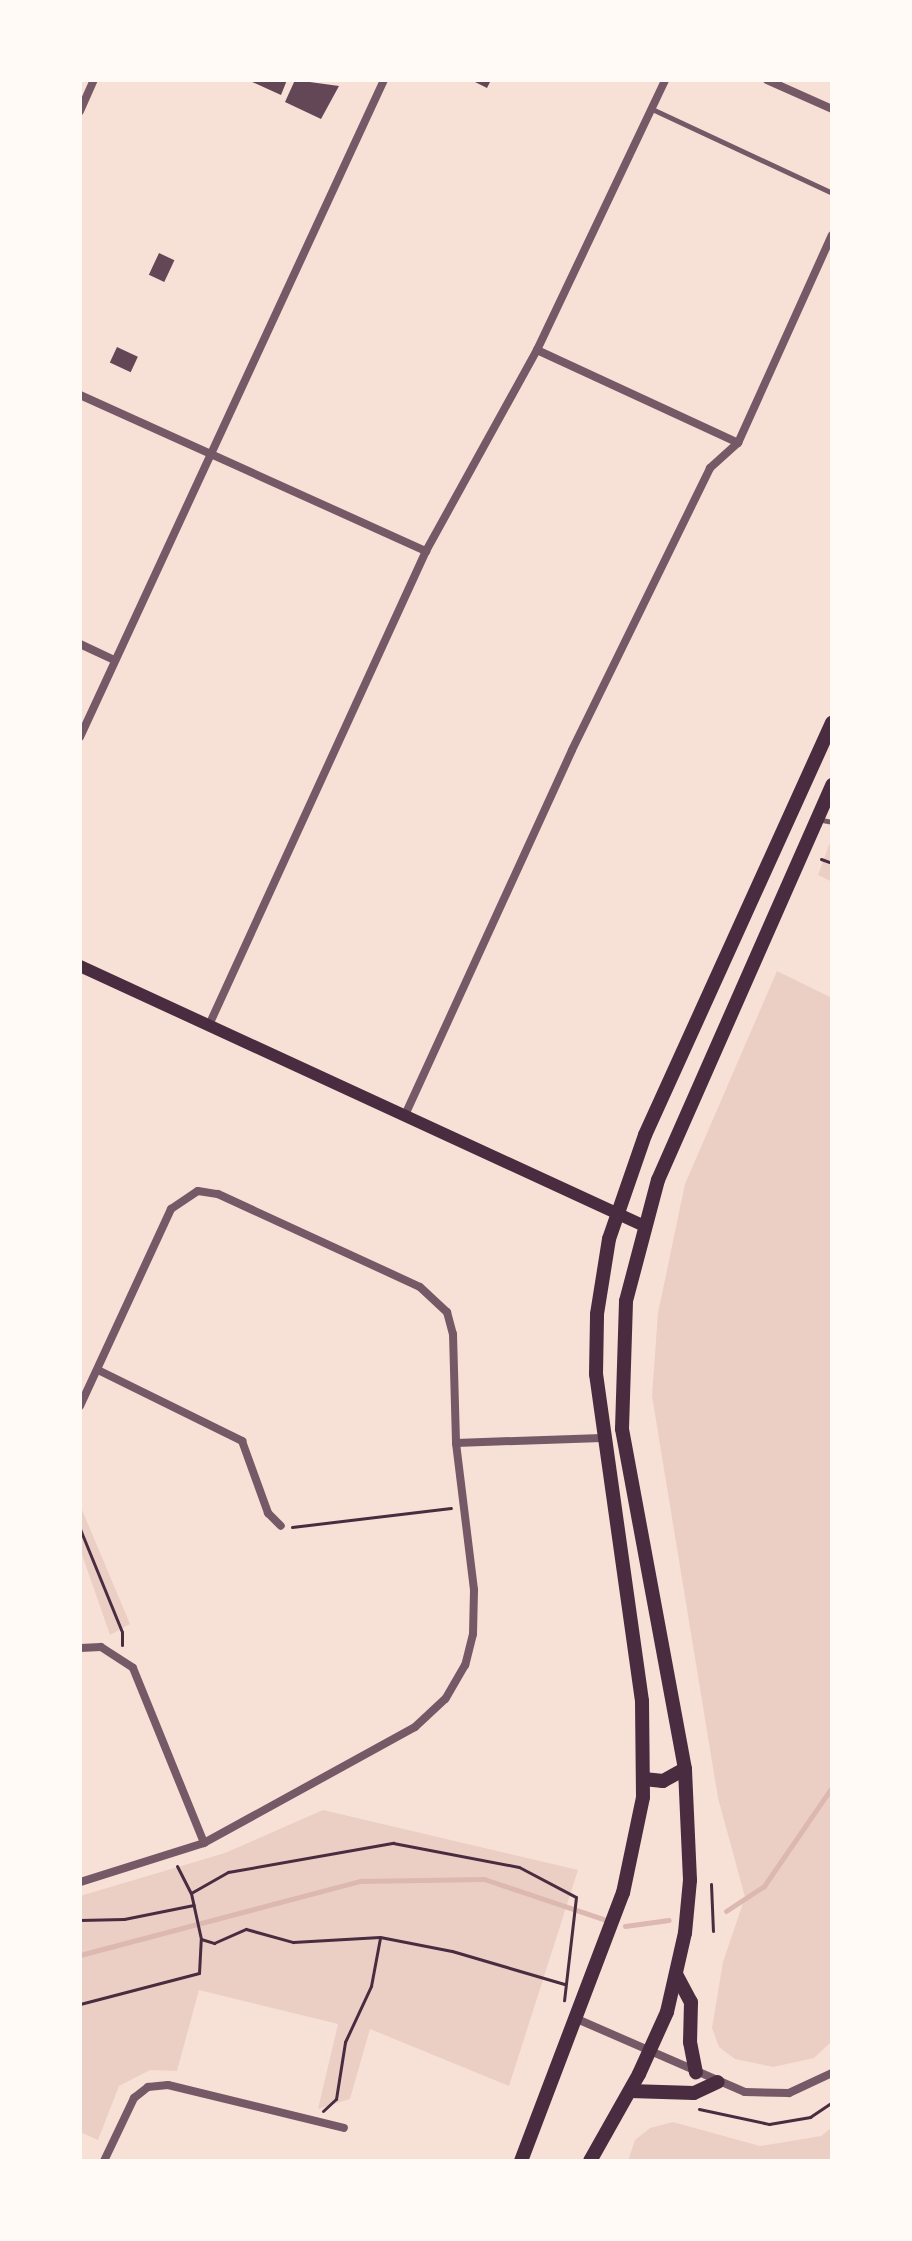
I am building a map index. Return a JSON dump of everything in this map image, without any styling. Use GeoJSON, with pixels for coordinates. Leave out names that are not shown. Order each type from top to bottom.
{"type":"FeatureCollection","features":[{"type":"Feature","properties":{"kind":"main road"},"geometry":{"type":"LineString","coordinates":[[521,2161],[577,2019],[629,1874],[644,1779],[641,1687],[602,1438],[596,1328],[616,1214],[645,1135],[832,722]]}},
{"type":"Feature","properties":{"kind":"main road"},"geometry":{"type":"LineString","coordinates":[[590,2161],[650,2052],[677,1976],[690,1880],[685,1769],[622,1429],[621,1335],[642,1225],[832,785]]}},
{"type":"Feature","properties":{"kind":"main road"},"geometry":{"type":"LineString","coordinates":[[80,966],[642,1225]]}},
{"type":"Feature","properties":{"kind":"main road"},"geometry":{"type":"LineString","coordinates":[[644,1779],[663,1781],[685,1769]]}},
{"type":"Feature","properties":{"kind":"main road"},"geometry":{"type":"LineString","coordinates":[[677,1976],[691,2002],[690,2042],[696,2072]]}},
{"type":"Feature","properties":{"kind":"main road"},"geometry":{"type":"LineString","coordinates":[[630,2091],[694,2093],[718,2082]]}},
{"type":"Feature","properties":{"kind":"street"},"geometry":{"type":"LineString","coordinates":[[80,111],[94,80]]}},
{"type":"Feature","properties":{"kind":"street"},"geometry":{"type":"LineString","coordinates":[[80,737],[384,80]]}},
{"type":"Feature","properties":{"kind":"street"},"geometry":{"type":"LineString","coordinates":[[209,1025],[426,551],[537,350],[665,80]]}},
{"type":"Feature","properties":{"kind":"street"},"geometry":{"type":"LineString","coordinates":[[767,80],[832,109]]}},
{"type":"Feature","properties":{"kind":"street"},"geometry":{"type":"LineString","coordinates":[[405,1115],[572,750],[710,468],[738,443],[832,235]]}},
{"type":"Feature","properties":{"kind":"street"},"geometry":{"type":"LineString","coordinates":[[537,350],[738,443]]}},
{"type":"Feature","properties":{"kind":"street"},"geometry":{"type":"LineString","coordinates":[[80,395],[426,551]]}},
{"type":"Feature","properties":{"kind":"street"},"geometry":{"type":"LineString","coordinates":[[80,644],[115,660]]}},
{"type":"Feature","properties":{"kind":"street"},"geometry":{"type":"LineString","coordinates":[[80,1406],[171,1209],[198,1191],[218,1194],[437,1299],[453,1334],[456,1443],[474,1590],[473,1634],[465,1665],[445,1699],[415,1727],[204,1843],[80,1882]]}},
{"type":"Feature","properties":{"kind":"street"},"geometry":{"type":"LineString","coordinates":[[98,1370],[242,1441],[268,1513],[281,1526]]}},
{"type":"Feature","properties":{"kind":"street"},"geometry":{"type":"LineString","coordinates":[[456,1443],[602,1438]]}},
{"type":"Feature","properties":{"kind":"street"},"geometry":{"type":"LineString","coordinates":[[80,1648],[101,1647],[121,1656],[133,1668],[204,1843]]}},
{"type":"Feature","properties":{"kind":"street"},"geometry":{"type":"LineString","coordinates":[[577,2019],[745,2092],[778,2095],[804,2089],[832,2073]]}},
{"type":"Feature","properties":{"kind":"street"},"geometry":{"type":"LineString","coordinates":[[104,2161],[134,2098],[148,2087],[168,2085],[344,2128]]}},
{"type":"Feature","properties":{"kind":"lane"},"geometry":{"type":"LineString","coordinates":[[651,109],[832,193]]}},
{"type":"Feature","properties":{"kind":"lane"},"geometry":{"type":"LineString","coordinates":[[816,819],[832,822]]}},
{"type":"Feature","properties":{"kind":"path"},"geometry":{"type":"LineString","coordinates":[[821,859],[832,863]]}},
{"type":"Feature","properties":{"kind":"path"},"geometry":{"type":"LineString","coordinates":[[281,1526],[311,1528],[463,1507]]}},
{"type":"Feature","properties":{"kind":"path"},"geometry":{"type":"LineString","coordinates":[[80,1529],[122,1632],[121,1656]]}},
{"type":"Feature","properties":{"kind":"path"},"geometry":{"type":"LineString","coordinates":[[191,1893],[228,1872],[393,1843],[519,1867],[576,1897],[571,1960],[564,1984],[452,1951],[380,1937],[293,1942],[246,1929],[214,1943],[201,1939]]}},
{"type":"Feature","properties":{"kind":"path"},"geometry":{"type":"LineString","coordinates":[[80,2004],[199,1973],[201,1939],[194,1905],[191,1893],[183,1887],[172,1855]]}},
{"type":"Feature","properties":{"kind":"path"},"geometry":{"type":"LineString","coordinates":[[711,1884],[713,1931]]}},
{"type":"Feature","properties":{"kind":"path"},"geometry":{"type":"LineString","coordinates":[[80,1920],[124,1919],[194,1905]]}},
{"type":"Feature","properties":{"kind":"path"},"geometry":{"type":"LineString","coordinates":[[336,2099],[345,2042],[371,1986],[380,1937]]}},
{"type":"Feature","properties":{"kind":"path"},"geometry":{"type":"LineString","coordinates":[[694,2108],[769,2124],[810,2117],[832,2102]]}},
{"type":"Feature","properties":{"kind":"shaded area"},"geometry":{"type":"Polygon","coordinates":[[[832,841],[832,882],[818,875],[832,841]]]}},
{"type":"Feature","properties":{"kind":"shaded area"},"geometry":{"type":"Polygon","coordinates":[[[777,971],[832,998],[832,2041],[814,2058],[773,2067],[735,2059],[719,2047],[712,2028],[723,1962],[745,1897],[718,1798],[652,1396],[658,1313],[685,1184],[777,971]]]}},
{"type":"Feature","properties":{"kind":"shaded area"},"geometry":{"type":"Polygon","coordinates":[[[80,1505],[130,1624],[110,1635],[80,1549],[80,1505]]]}},
{"type":"Feature","properties":{"kind":"shaded area"},"geometry":{"type":"Polygon","coordinates":[[[323,1810],[578,1870],[509,2086],[370,2029],[350,2099],[318,2109],[338,2024],[199,1990],[177,2071],[150,2070],[119,2086],[98,2140],[80,2132],[80,1896],[225,1853],[323,1810]]]}},
{"type":"Feature","properties":{"kind":"shaded area"},"geometry":{"type":"Polygon","coordinates":[[[673,2122],[760,2146],[821,2136],[832,2127],[832,2161],[628,2161],[635,2140],[650,2128],[673,2122]]]}},
{"type":"Feature","properties":{"kind":"building"},"geometry":{"type":"Polygon","coordinates":[[[248,80],[287,80],[281,95],[248,80]]]}},
{"type":"Feature","properties":{"kind":"building"},"geometry":{"type":"Polygon","coordinates":[[[295,80],[339,86],[321,119],[285,102],[295,80]]]}},
{"type":"Feature","properties":{"kind":"building"},"geometry":{"type":"Polygon","coordinates":[[[471,80],[491,80],[487,88],[471,80]]]}},
{"type":"Feature","properties":{"kind":"building"},"geometry":{"type":"Polygon","coordinates":[[[159,253],[174,260],[164,282],[149,275],[159,253]]]}},
{"type":"Feature","properties":{"kind":"building"},"geometry":{"type":"Polygon","coordinates":[[[117,347],[138,357],[131,372],[110,362],[117,347]]]}},
{"type":"Feature","properties":{"kind":"waterway"},"geometry":{"type":"LineString","coordinates":[[726,1911],[764,1886],[832,1787]]}},
{"type":"Feature","properties":{"kind":"waterway"},"geometry":{"type":"LineString","coordinates":[[80,1955],[361,1881],[484,1879],[603,1919]]}},
{"type":"Feature","properties":{"kind":"waterway"},"geometry":{"type":"LineString","coordinates":[[625,1926],[669,1920]]}}]}
